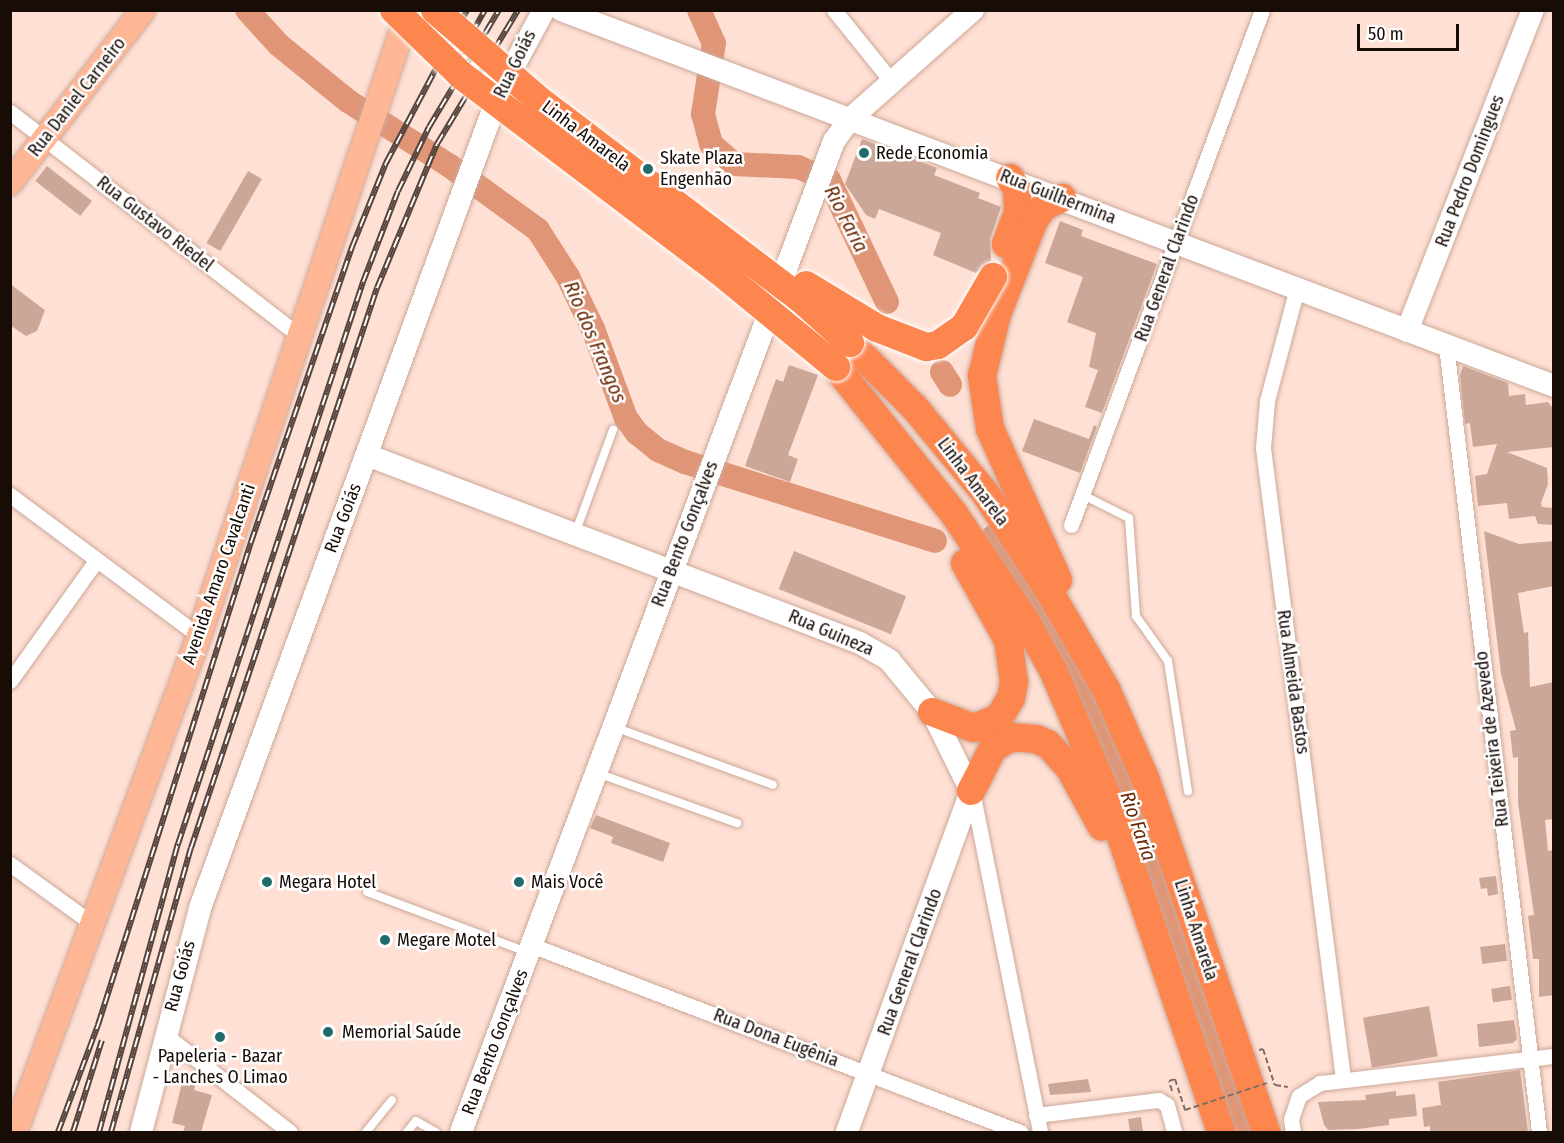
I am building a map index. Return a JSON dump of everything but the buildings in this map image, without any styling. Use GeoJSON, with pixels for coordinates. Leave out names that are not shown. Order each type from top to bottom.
{"type":"FeatureCollection","features":[{"type":"Feature","properties":{"kind":"highway","name":"Linha Amarela"},"geometry":{"type":"LineString","coordinates":[[392,10],[461,75],[718,270],[836,367],[954,514],[1024,618],[1090,751],[1221,1132]]}},
{"type":"Feature","properties":{"kind":"highway","name":"Linha Amarela"},"geometry":{"type":"LineString","coordinates":[[435,10],[540,101],[737,250],[850,343],[959,459],[1046,586],[1125,729],[1145,778],[1266,1132]]}},
{"type":"Feature","properties":{"kind":"highway"},"geometry":{"type":"LineString","coordinates":[[737,250],[771,264],[877,328],[926,347],[938,345],[964,327],[993,278],[1018,213],[1017,189],[1010,178]]}},
{"type":"Feature","properties":{"kind":"highway"},"geometry":{"type":"LineString","coordinates":[[1062,198],[1044,206],[1034,220],[997,314],[982,376],[990,429],[1061,589],[1076,637]]}},
{"type":"Feature","properties":{"kind":"highway"},"geometry":{"type":"LineString","coordinates":[[882,425],[999,618],[1013,661],[1011,698],[999,718],[974,728],[932,712]]}},
{"type":"Feature","properties":{"kind":"highway"},"geometry":{"type":"LineString","coordinates":[[971,791],[984,760],[1002,741],[1023,736],[1048,744],[1079,782],[1131,873]]}},
{"type":"Feature","properties":{"kind":"main road","name":"Rua Daniel Carneiro"},"geometry":{"type":"LineString","coordinates":[[10,183],[143,10]]}},
{"type":"Feature","properties":{"kind":"main road"},"geometry":{"type":"LineString","coordinates":[[374,117],[392,10]]}},
{"type":"Feature","properties":{"kind":"main road","name":"Avenida Amaro Cavalcanti"},"geometry":{"type":"LineString","coordinates":[[15,1132],[199,636],[409,10]]}},
{"type":"Feature","properties":{"kind":"street","name":"Rua Goiás"},"geometry":{"type":"LineString","coordinates":[[141,1132],[200,908],[472,168],[513,63],[544,10]]}},
{"type":"Feature","properties":{"kind":"street","name":"Rua Guilhermina"},"geometry":{"type":"LineString","coordinates":[[561,10],[849,120],[1010,178],[1554,386]]}},
{"type":"Feature","properties":{"kind":"street"},"geometry":{"type":"LineString","coordinates":[[834,10],[892,82]]}},
{"type":"Feature","properties":{"kind":"street","name":"Rua Bento Gonçalves"},"geometry":{"type":"LineString","coordinates":[[461,1132],[827,160],[849,120],[973,10]]}},
{"type":"Feature","properties":{"kind":"street","name":"Rua General Clarindo"},"geometry":{"type":"LineString","coordinates":[[1071,525],[1262,10]]}},
{"type":"Feature","properties":{"kind":"street","name":"Rua Pedro Domingues"},"geometry":{"type":"LineString","coordinates":[[1407,330],[1533,10]]}},
{"type":"Feature","properties":{"kind":"street","name":"Rua Gustavo Riedel"},"geometry":{"type":"LineString","coordinates":[[10,112],[300,336]]}},
{"type":"Feature","properties":{"kind":"street","name":"Rua Almeida Bastos"},"geometry":{"type":"LineString","coordinates":[[1297,288],[1267,401],[1263,448],[1342,1078]]}},
{"type":"Feature","properties":{"kind":"street","name":"Rua Teixeira de Azevedo"},"geometry":{"type":"LineString","coordinates":[[1446,345],[1539,1132]]}},
{"type":"Feature","properties":{"kind":"street","name":"Rua Guineza"},"geometry":{"type":"LineString","coordinates":[[367,455],[672,569],[879,653],[905,676],[932,712],[971,791],[1040,1132]]}},
{"type":"Feature","properties":{"kind":"street"},"geometry":{"type":"LineString","coordinates":[[10,495],[199,636]]}},
{"type":"Feature","properties":{"kind":"street"},"geometry":{"type":"LineString","coordinates":[[10,681],[96,561]]}},
{"type":"Feature","properties":{"kind":"street","name":"Rua General Clarindo"},"geometry":{"type":"LineString","coordinates":[[847,1132],[971,791]]}},
{"type":"Feature","properties":{"kind":"street"},"geometry":{"type":"LineString","coordinates":[[10,864],[93,924]]}},
{"type":"Feature","properties":{"kind":"street","name":"Rua Dona Eugênia"},"geometry":{"type":"LineString","coordinates":[[530,949],[1020,1132]]}},
{"type":"Feature","properties":{"kind":"street"},"geometry":{"type":"LineString","coordinates":[[165,1035],[290,1132]]}},
{"type":"Feature","properties":{"kind":"street"},"geometry":{"type":"LineString","coordinates":[[1293,1132],[1291,1119],[1299,1096],[1320,1083],[1342,1078],[1554,1056]]}},
{"type":"Feature","properties":{"kind":"street"},"geometry":{"type":"LineString","coordinates":[[1036,1115],[1159,1100],[1165,1103],[1174,1132]]}},
{"type":"Feature","properties":{"kind":"lane"},"geometry":{"type":"LineString","coordinates":[[575,533],[613,430]]}},
{"type":"Feature","properties":{"kind":"lane"},"geometry":{"type":"LineString","coordinates":[[1083,495],[1129,519],[1136,616],[1168,661],[1188,791]]}},
{"type":"Feature","properties":{"kind":"lane"},"geometry":{"type":"LineString","coordinates":[[613,726],[773,785]]}},
{"type":"Feature","properties":{"kind":"lane"},"geometry":{"type":"LineString","coordinates":[[596,772],[737,823]]}},
{"type":"Feature","properties":{"kind":"lane","name":"Rua Bento Gonçalves"},"geometry":{"type":"LineString","coordinates":[[367,892],[530,949]]}},
{"type":"Feature","properties":{"kind":"lane"},"geometry":{"type":"LineString","coordinates":[[366,1132],[392,1100]]}},
{"type":"Feature","properties":{"kind":"lane"},"geometry":{"type":"LineString","coordinates":[[407,1132],[416,1121],[436,1132]]}},
{"type":"Feature","properties":{"kind":"path"},"geometry":{"type":"LineString","coordinates":[[1255,1050],[1263,1049],[1275,1084],[1289,1087],[1299,1096]]}},
{"type":"Feature","properties":{"kind":"path"},"geometry":{"type":"LineString","coordinates":[[1185,1110],[1267,1083]]}},
{"type":"Feature","properties":{"kind":"waterway","name":"Rio dos Frangos"},"geometry":{"type":"LineString","coordinates":[[247,10],[279,45],[348,101],[450,166],[538,230],[568,277],[593,329],[626,418],[637,433],[658,450],[685,462],[935,541]]}},
{"type":"Feature","properties":{"kind":"waterway","name":"Rio Faria"},"geometry":{"type":"LineString","coordinates":[[699,10],[714,43],[703,114],[711,144],[734,164],[798,167],[829,180],[887,302]]}},
{"type":"Feature","properties":{"kind":"waterway","name":"Rio Faria"},"geometry":{"type":"LineString","coordinates":[[942,372],[950,385]]}},
{"type":"Feature","properties":{"kind":"waterway","name":"Rio Faria"},"geometry":{"type":"LineString","coordinates":[[993,537],[1057,639],[1097,720],[1125,787],[1245,1132]]}},
{"type":"Feature","properties":{"kind":"railway"},"geometry":{"type":"LineString","coordinates":[[58,1132],[98,1025],[251,542],[352,247],[386,163],[467,10]]}},
{"type":"Feature","properties":{"kind":"railway"},"geometry":{"type":"LineString","coordinates":[[450,72],[485,10]]}},
{"type":"Feature","properties":{"kind":"railway"},"geometry":{"type":"LineString","coordinates":[[99,1132],[178,844],[363,282],[398,191],[429,127],[499,10]]}},
{"type":"Feature","properties":{"kind":"railway"},"geometry":{"type":"LineString","coordinates":[[111,1132],[191,848],[377,288],[437,144],[518,10]]}},
{"type":"Feature","properties":{"kind":"railway"},"geometry":{"type":"LineString","coordinates":[[73,1132],[102,1040]]}},
{"type":"Feature","properties":{"kind":"place","name":"Rede Economia"},"geometry":{"type":"Point","coordinates":[864,153]}},
{"type":"Feature","properties":{"kind":"place","name":"Skate Plaza Engenhão"},"geometry":{"type":"Point","coordinates":[648,169]}},
{"type":"Feature","properties":{"kind":"place","name":"Megara Hotel"},"geometry":{"type":"Point","coordinates":[267,882]}},
{"type":"Feature","properties":{"kind":"place","name":"Mais Você"},"geometry":{"type":"Point","coordinates":[519,882]}},
{"type":"Feature","properties":{"kind":"place","name":"Megare Motel"},"geometry":{"type":"Point","coordinates":[385,940]}},
{"type":"Feature","properties":{"kind":"place","name":"Memorial Saúde"},"geometry":{"type":"Point","coordinates":[328,1032]}},
{"type":"Feature","properties":{"kind":"place","name":"Papeleria - Bazar - Lanches O Limao"},"geometry":{"type":"Point","coordinates":[220,1037]}}]}
